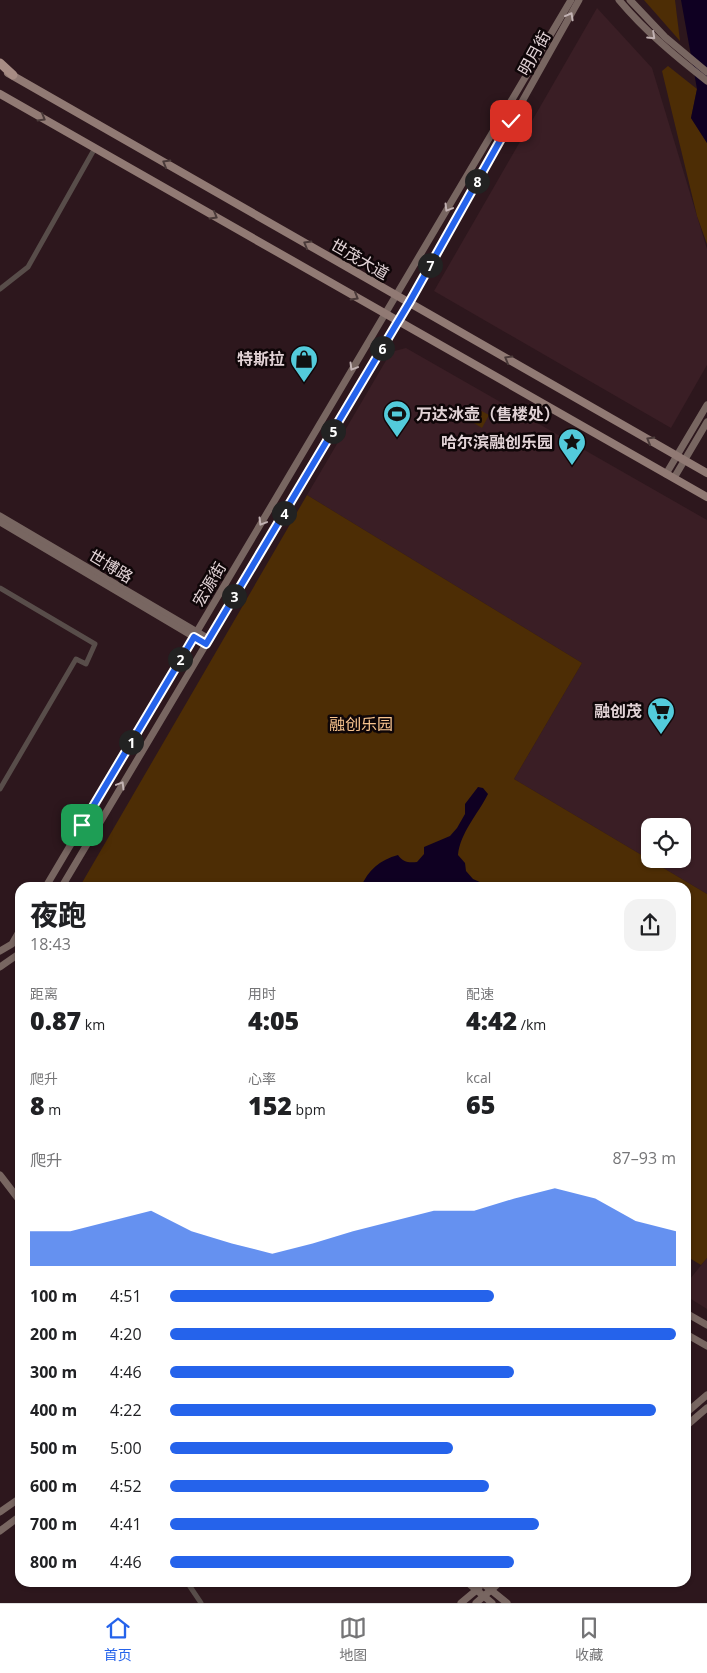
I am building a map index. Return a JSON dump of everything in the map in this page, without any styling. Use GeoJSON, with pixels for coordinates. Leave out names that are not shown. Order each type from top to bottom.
{"type":"FeatureCollection","features":[{"type":"Feature","properties":{"kind":"highway"},"geometry":{"type":"LineString","coordinates":[[0,63],[13,75]]}},
{"type":"Feature","properties":{"kind":"main road","name":"明月街"},"geometry":{"type":"LineString","coordinates":[[396,295],[571,0]]}},
{"type":"Feature","properties":{"kind":"main road","name":"明月街"},"geometry":{"type":"LineString","coordinates":[[409,303],[579,0]]}},
{"type":"Feature","properties":{"kind":"main road"},"geometry":{"type":"LineString","coordinates":[[619,0],[649,33],[707,81]]}},
{"type":"Feature","properties":{"kind":"main road"},"geometry":{"type":"LineString","coordinates":[[630,0],[665,38],[707,72]]}},
{"type":"Feature","properties":{"kind":"main road","name":"世茂大道"},"geometry":{"type":"LineString","coordinates":[[0,68],[707,473]]}},
{"type":"Feature","properties":{"kind":"main road"},"geometry":{"type":"LineString","coordinates":[[0,94],[707,498]]}},
{"type":"Feature","properties":{"kind":"main road","name":"宏源街"},"geometry":{"type":"LineString","coordinates":[[49,882],[396,295]]}},
{"type":"Feature","properties":{"kind":"main road","name":"宏源街"},"geometry":{"type":"LineString","coordinates":[[65,882],[409,303]]}},
{"type":"Feature","properties":{"kind":"main road"},"geometry":{"type":"LineString","coordinates":[[666,474],[707,405]]}},
{"type":"Feature","properties":{"kind":"main road"},"geometry":{"type":"LineString","coordinates":[[674,478],[707,422]]}},
{"type":"Feature","properties":{"kind":"main road","name":"世博路"},"geometry":{"type":"LineString","coordinates":[[0,516],[207,642]]}},
{"type":"Feature","properties":{"kind":"main road","name":"世博路"},"geometry":{"type":"LineString","coordinates":[[0,522],[195,634]]}},
{"type":"Feature","properties":{"kind":"main road"},"geometry":{"type":"LineString","coordinates":[[0,951],[12,944],[15,939]]}},
{"type":"Feature","properties":{"kind":"main road"},"geometry":{"type":"LineString","coordinates":[[0,967],[15,956]]}},
{"type":"Feature","properties":{"kind":"main road"},"geometry":{"type":"LineString","coordinates":[[0,1175],[15,1194]]}},
{"type":"Feature","properties":{"kind":"main road"},"geometry":{"type":"LineString","coordinates":[[691,1316],[707,1325]]}},
{"type":"Feature","properties":{"kind":"main road"},"geometry":{"type":"LineString","coordinates":[[691,1337],[707,1346]]}},
{"type":"Feature","properties":{"kind":"main road"},"geometry":{"type":"LineString","coordinates":[[691,1409],[707,1395]]}},
{"type":"Feature","properties":{"kind":"main road"},"geometry":{"type":"LineString","coordinates":[[691,1422],[707,1408]]}},
{"type":"Feature","properties":{"kind":"main road"},"geometry":{"type":"LineString","coordinates":[[0,1512],[15,1502]]}},
{"type":"Feature","properties":{"kind":"main road"},"geometry":{"type":"LineString","coordinates":[[0,1530],[15,1520]]}},
{"type":"Feature","properties":{"kind":"main road"},"geometry":{"type":"LineString","coordinates":[[473,1587],[492,1603]]}},
{"type":"Feature","properties":{"kind":"main road"},"geometry":{"type":"LineString","coordinates":[[461,1603],[479,1587]]}},
{"type":"Feature","properties":{"kind":"main road"},"geometry":{"type":"LineString","coordinates":[[488,1587],[507,1603]]}},
{"type":"Feature","properties":{"kind":"main road"},"geometry":{"type":"LineString","coordinates":[[476,1603],[494,1587]]}},
{"type":"Feature","properties":{"kind":"street"},"geometry":{"type":"LineString","coordinates":[[0,289],[28,267],[95,148]]}},
{"type":"Feature","properties":{"kind":"street"},"geometry":{"type":"LineString","coordinates":[[0,588],[95,644],[86,664],[76,659],[0,789]]}},
{"type":"Feature","properties":{"kind":"street"},"geometry":{"type":"LineString","coordinates":[[190,1587],[201,1603]]}},
{"type":"Feature","properties":{"kind":"shaded area"},"geometry":{"type":"Polygon","coordinates":[[[681,0],[707,0],[707,143],[691,118],[697,89],[681,0]]]}},
{"type":"Feature","properties":{"kind":"shaded area"},"geometry":{"type":"Polygon","coordinates":[[[597,8],[652,68],[707,249],[707,365],[671,428],[434,291],[597,8]]]}},
{"type":"Feature","properties":{"kind":"shaded area"},"geometry":{"type":"Polygon","coordinates":[[[406,348],[707,520],[707,894],[691,884],[691,882],[687,882],[663,868],[691,868],[691,818],[641,818],[641,855],[514,779],[582,663],[307,495],[391,352],[406,348]]]}},
{"type":"Feature","properties":{"kind":"shaded area"},"geometry":{"type":"Polygon","coordinates":[[[478,787],[483,788],[488,794],[462,839],[458,855],[465,863],[466,871],[473,879],[480,882],[364,882],[375,866],[398,855],[406,862],[417,862],[424,854],[424,847],[450,836],[457,828],[465,814],[465,804],[478,787]]]}},
{"type":"Feature","properties":{"kind":"shaded area"},"geometry":{"type":"Polygon","coordinates":[[[707,1258],[707,1309],[691,1299],[691,1278],[707,1258]]]}},
{"type":"Feature","properties":{"kind":"green space"},"geometry":{"type":"Polygon","coordinates":[[[644,0],[675,0],[680,41],[644,0]]]}},
{"type":"Feature","properties":{"kind":"green space"},"geometry":{"type":"Polygon","coordinates":[[[668,66],[697,89],[691,118],[707,143],[707,244],[697,216],[662,71],[668,66]]]}},
{"type":"Feature","properties":{"kind":"green space"},"geometry":{"type":"Polygon","coordinates":[[[476,408],[489,415],[482,428],[469,420],[476,408]]]}},
{"type":"Feature","properties":{"kind":"green space","name":"融创乐园"},"geometry":{"type":"Polygon","coordinates":[[[307,495],[582,663],[514,779],[641,855],[641,868],[663,868],[687,882],[82,882],[307,495]]]}},
{"type":"Feature","properties":{"kind":"green space","name":"融创乐园"},"geometry":{"type":"Polygon","coordinates":[[[691,884],[707,894],[707,1258],[701,1265],[691,1259],[691,884]]]}},
{"type":"Feature","properties":{"kind":"place","name":"特斯拉"},"geometry":{"type":"Point","coordinates":[304,383]}},
{"type":"Feature","properties":{"kind":"place","name":"万达冰壶（售楼处）"},"geometry":{"type":"Point","coordinates":[397,438]}},
{"type":"Feature","properties":{"kind":"place","name":"哈尔滨融创乐园"},"geometry":{"type":"Point","coordinates":[572,466]}},
{"type":"Feature","properties":{"kind":"place","name":"融创茂"},"geometry":{"type":"Point","coordinates":[661,735]}},
{"type":"Feature","properties":{"kind":"route"},"geometry":{"type":"LineString","coordinates":[[82,825],[194,637],[206,644],[409,303],[511,121]]}}]}
